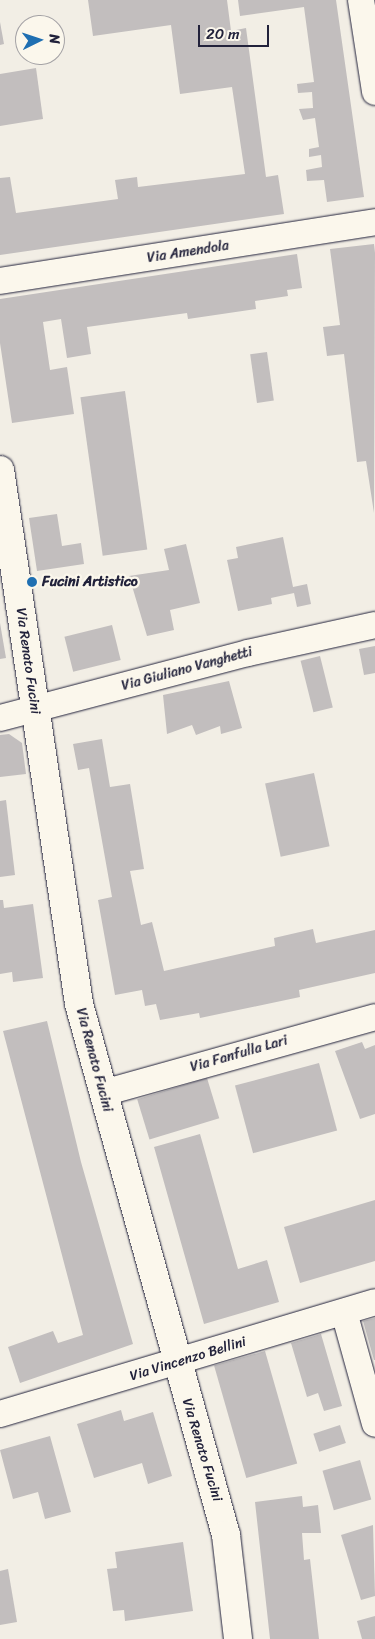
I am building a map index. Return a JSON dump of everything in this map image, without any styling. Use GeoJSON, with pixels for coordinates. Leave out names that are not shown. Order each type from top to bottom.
{"type":"FeatureCollection","features":[{"type":"Feature","properties":{"kind":"main road","name":"Via Renato Fucini"},"geometry":{"type":"LineString","coordinates":[[0,470],[79,1004],[176,1362],[226,1535],[238,1639]]}},
{"type":"Feature","properties":{"kind":"street"},"geometry":{"type":"LineString","coordinates":[[361,0],[375,92]]}},
{"type":"Feature","properties":{"kind":"street","name":"Via Amendola"},"geometry":{"type":"LineString","coordinates":[[0,281],[375,222]]}},
{"type":"Feature","properties":{"kind":"street","name":"Via Giuliano Vanghetti"},"geometry":{"type":"LineString","coordinates":[[0,718],[248,652],[375,625]]}},
{"type":"Feature","properties":{"kind":"street","name":"Via Fanfulla Lari"},"geometry":{"type":"LineString","coordinates":[[102,1093],[375,1017]]}},
{"type":"Feature","properties":{"kind":"street","name":"Via Vincenzo Bellini"},"geometry":{"type":"LineString","coordinates":[[0,1414],[375,1302]]}},
{"type":"Feature","properties":{"kind":"street"},"geometry":{"type":"LineString","coordinates":[[344,1312],[375,1424]]}},
{"type":"Feature","properties":{"kind":"building"},"geometry":{"type":"Polygon","coordinates":[[[88,0],[227,0],[231,31],[246,28],[266,177],[278,175],[284,214],[0,255],[0,178],[10,177],[16,213],[118,199],[115,180],[137,177],[138,187],[245,174],[232,87],[180,94],[171,25],[93,36],[88,0]]]}},
{"type":"Feature","properties":{"kind":"building"},"geometry":{"type":"Polygon","coordinates":[[[238,0],[336,0],[364,197],[327,202],[324,180],[307,181],[306,170],[322,167],[321,155],[309,157],[309,149],[319,147],[315,118],[303,120],[299,109],[313,108],[312,92],[298,93],[297,84],[314,82],[304,7],[240,16],[238,0]]]}},
{"type":"Feature","properties":{"kind":"building"},"geometry":{"type":"Polygon","coordinates":[[[0,22],[4,44],[0,45],[0,22]]]}},
{"type":"Feature","properties":{"kind":"building"},"geometry":{"type":"Polygon","coordinates":[[[36,68],[43,119],[0,126],[0,74],[36,68]]]}},
{"type":"Feature","properties":{"kind":"building"},"geometry":{"type":"Polygon","coordinates":[[[374,244],[374,513],[366,461],[357,462],[344,354],[327,356],[323,327],[340,325],[330,249],[374,244]]]}},
{"type":"Feature","properties":{"kind":"building"},"geometry":{"type":"Polygon","coordinates":[[[297,254],[302,288],[287,290],[288,296],[255,301],[256,309],[188,319],[187,313],[87,327],[91,354],[67,358],[61,319],[43,322],[50,370],[67,367],[74,414],[12,423],[0,343],[0,299],[297,254]]]}},
{"type":"Feature","properties":{"kind":"building"},"geometry":{"type":"Polygon","coordinates":[[[267,352],[274,401],[257,403],[250,354],[267,352]]]}},
{"type":"Feature","properties":{"kind":"building"},"geometry":{"type":"Polygon","coordinates":[[[125,391],[147,549],[103,556],[80,397],[125,391]]]}},
{"type":"Feature","properties":{"kind":"building"},"geometry":{"type":"Polygon","coordinates":[[[57,514],[62,546],[81,543],[84,564],[37,571],[29,518],[57,514]]]}},
{"type":"Feature","properties":{"kind":"building"},"geometry":{"type":"Polygon","coordinates":[[[283,537],[293,587],[307,584],[311,604],[297,607],[294,593],[271,598],[272,604],[238,611],[227,560],[238,558],[236,547],[283,537]]]}},
{"type":"Feature","properties":{"kind":"building"},"geometry":{"type":"Polygon","coordinates":[[[186,544],[200,603],[170,610],[174,630],[147,636],[129,576],[169,570],[164,549],[186,544]]]}},
{"type":"Feature","properties":{"kind":"building"},"geometry":{"type":"Polygon","coordinates":[[[0,623],[6,658],[0,659],[0,623]]]}},
{"type":"Feature","properties":{"kind":"building"},"geometry":{"type":"Polygon","coordinates":[[[112,625],[121,660],[73,672],[64,637],[112,625]]]}},
{"type":"Feature","properties":{"kind":"building"},"geometry":{"type":"Polygon","coordinates":[[[375,646],[375,673],[364,675],[359,649],[375,646]]]}},
{"type":"Feature","properties":{"kind":"building"},"geometry":{"type":"Polygon","coordinates":[[[320,656],[333,707],[313,712],[301,661],[320,656]]]}},
{"type":"Feature","properties":{"kind":"building"},"geometry":{"type":"Polygon","coordinates":[[[229,681],[242,728],[221,734],[220,726],[196,735],[192,725],[167,734],[163,695],[229,681]]]}},
{"type":"Feature","properties":{"kind":"building"},"geometry":{"type":"Polygon","coordinates":[[[9,734],[22,743],[26,774],[0,777],[0,735],[9,734]]]}},
{"type":"Feature","properties":{"kind":"building"},"geometry":{"type":"Polygon","coordinates":[[[102,739],[110,787],[130,784],[144,869],[130,871],[141,925],[152,922],[164,971],[275,946],[274,938],[313,929],[316,943],[375,930],[375,973],[299,990],[300,997],[200,1018],[199,1013],[160,1020],[156,1004],[145,1006],[142,990],[115,995],[98,900],[112,897],[89,768],[78,770],[73,744],[102,739]]]}},
{"type":"Feature","properties":{"kind":"building"},"geometry":{"type":"Polygon","coordinates":[[[314,773],[330,846],[281,857],[265,783],[314,773]]]}},
{"type":"Feature","properties":{"kind":"building"},"geometry":{"type":"Polygon","coordinates":[[[6,800],[15,875],[0,877],[0,801],[6,800]]]}},
{"type":"Feature","properties":{"kind":"building"},"geometry":{"type":"Polygon","coordinates":[[[0,900],[3,900],[4,908],[33,904],[43,978],[13,982],[12,972],[0,974],[0,900]]]}},
{"type":"Feature","properties":{"kind":"building"},"geometry":{"type":"Polygon","coordinates":[[[47,1021],[81,1162],[133,1344],[20,1383],[8,1347],[53,1331],[58,1343],[83,1335],[3,1031],[47,1021]]]}},
{"type":"Feature","properties":{"kind":"building"},"geometry":{"type":"Polygon","coordinates":[[[362,1042],[365,1049],[375,1045],[375,1114],[360,1119],[335,1051],[362,1042]]]}},
{"type":"Feature","properties":{"kind":"building"},"geometry":{"type":"Polygon","coordinates":[[[319,1063],[337,1131],[253,1153],[235,1086],[319,1063]]]}},
{"type":"Feature","properties":{"kind":"building"},"geometry":{"type":"Polygon","coordinates":[[[207,1078],[219,1118],[149,1140],[137,1099],[207,1078]]]}},
{"type":"Feature","properties":{"kind":"building"},"geometry":{"type":"Polygon","coordinates":[[[200,1134],[238,1269],[267,1260],[279,1302],[204,1324],[154,1147],[200,1134]]]}},
{"type":"Feature","properties":{"kind":"building"},"geometry":{"type":"Polygon","coordinates":[[[375,1200],[375,1261],[300,1283],[284,1227],[375,1200]]]}},
{"type":"Feature","properties":{"kind":"building"},"geometry":{"type":"Polygon","coordinates":[[[375,1318],[375,1360],[374,1360],[363,1321],[375,1318]]]}},
{"type":"Feature","properties":{"kind":"building"},"geometry":{"type":"Polygon","coordinates":[[[321,1334],[342,1406],[324,1411],[318,1393],[307,1397],[291,1343],[321,1334]]]}},
{"type":"Feature","properties":{"kind":"building"},"geometry":{"type":"Polygon","coordinates":[[[265,1351],[297,1463],[246,1478],[214,1366],[265,1351]]]}},
{"type":"Feature","properties":{"kind":"building"},"geometry":{"type":"Polygon","coordinates":[[[121,1410],[124,1421],[153,1412],[172,1476],[148,1484],[142,1463],[94,1478],[77,1424],[121,1410]]]}},
{"type":"Feature","properties":{"kind":"building"},"geometry":{"type":"Polygon","coordinates":[[[340,1425],[346,1443],[319,1452],[313,1434],[340,1425]]]}},
{"type":"Feature","properties":{"kind":"building"},"geometry":{"type":"Polygon","coordinates":[[[50,1436],[71,1512],[45,1519],[38,1492],[13,1499],[0,1450],[50,1436]]]}},
{"type":"Feature","properties":{"kind":"building"},"geometry":{"type":"Polygon","coordinates":[[[360,1460],[371,1499],[334,1510],[323,1471],[360,1460]]]}},
{"type":"Feature","properties":{"kind":"building"},"geometry":{"type":"Polygon","coordinates":[[[302,1496],[303,1507],[318,1505],[321,1533],[302,1533],[304,1560],[310,1559],[319,1639],[270,1639],[255,1502],[302,1496]]]}},
{"type":"Feature","properties":{"kind":"building"},"geometry":{"type":"Polygon","coordinates":[[[373,1525],[375,1596],[361,1600],[341,1535],[373,1525]]]}},
{"type":"Feature","properties":{"kind":"building"},"geometry":{"type":"Polygon","coordinates":[[[183,1542],[193,1611],[125,1621],[124,1610],[113,1611],[107,1569],[117,1568],[115,1552],[183,1542]]]}},
{"type":"Feature","properties":{"kind":"building"},"geometry":{"type":"Polygon","coordinates":[[[8,1569],[17,1622],[0,1625],[0,1571],[8,1569]]]}},
{"type":"Feature","properties":{"kind":"building"},"geometry":{"type":"Polygon","coordinates":[[[375,1616],[375,1639],[362,1639],[357,1621],[375,1616]]]}},
{"type":"Feature","properties":{"kind":"place","name":"Fucini Artistico"},"geometry":{"type":"Point","coordinates":[32,582]}}]}
